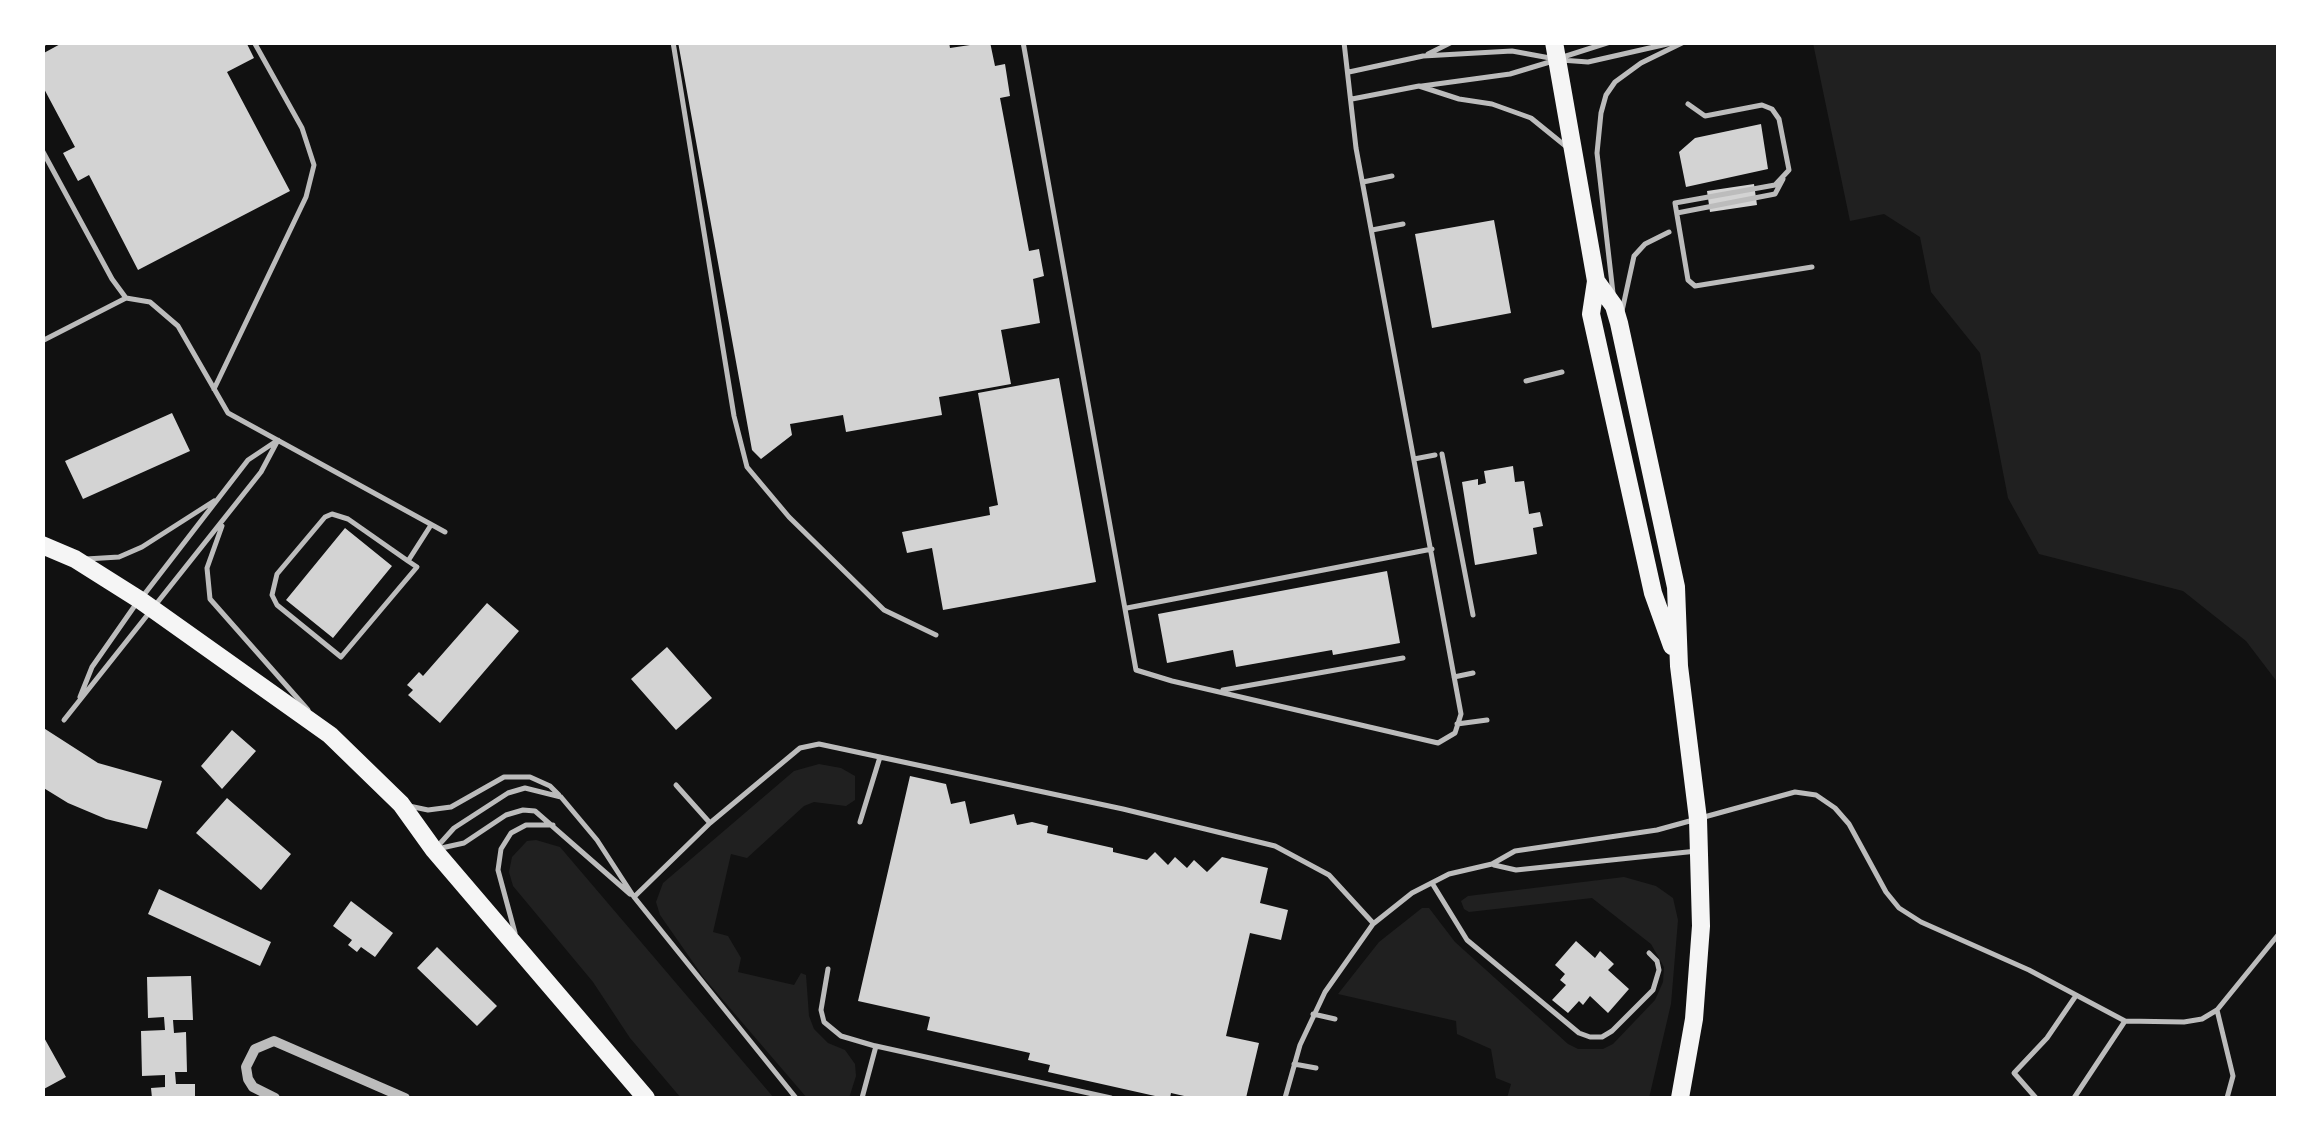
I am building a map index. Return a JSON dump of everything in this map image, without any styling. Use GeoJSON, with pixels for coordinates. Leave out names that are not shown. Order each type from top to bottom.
{"type":"FeatureCollection","features":[{"type":"Feature","properties":{"kind":"main road"},"geometry":{"type":"LineString","coordinates":[[1556,51],[1596,281],[1590,314],[1654,593],[1679,666]]}},
{"type":"Feature","properties":{"kind":"main road"},"geometry":{"type":"LineString","coordinates":[[1596,281],[1617,315],[1676,587],[1679,666],[1698,819],[1701,926],[1694,1019],[1680,1098]]}},
{"type":"Feature","properties":{"kind":"main road"},"geometry":{"type":"LineString","coordinates":[[42,545],[76,559],[147,604],[330,735],[400,804],[434,850],[646,1098]]}},
{"type":"Feature","properties":{"kind":"street"},"geometry":{"type":"LineString","coordinates":[[275,1098],[254,1087],[246,1068],[255,1048],[274,1041],[405,1098]]}},
{"type":"Feature","properties":{"kind":"lane"},"geometry":{"type":"LineString","coordinates":[[214,389],[306,197],[314,164],[302,128],[254,42]]}},
{"type":"Feature","properties":{"kind":"lane"},"geometry":{"type":"LineString","coordinates":[[673,42],[730,396],[747,466],[789,517],[884,610],[936,635]]}},
{"type":"Feature","properties":{"kind":"lane"},"geometry":{"type":"LineString","coordinates":[[1023,42],[1136,670],[1438,743],[1454,732],[1461,714],[1363,182],[1344,42]]}},
{"type":"Feature","properties":{"kind":"lane"},"geometry":{"type":"LineString","coordinates":[[1423,56],[1452,42]]}},
{"type":"Feature","properties":{"kind":"lane"},"geometry":{"type":"LineString","coordinates":[[1348,72],[1423,56],[1556,51],[1610,42]]}},
{"type":"Feature","properties":{"kind":"lane"},"geometry":{"type":"LineString","coordinates":[[1352,99],[1510,74],[1556,51],[1588,62],[1676,42]]}},
{"type":"Feature","properties":{"kind":"lane"},"geometry":{"type":"LineString","coordinates":[[1617,315],[1597,153],[1601,112],[1615,82],[1684,42]]}},
{"type":"Feature","properties":{"kind":"lane"},"geometry":{"type":"LineString","coordinates":[[1419,86],[1531,118],[1574,153]]}},
{"type":"Feature","properties":{"kind":"lane"},"geometry":{"type":"LineString","coordinates":[[1688,104],[1705,116],[1762,106],[1772,109],[1779,119],[1789,170],[1775,185],[1675,203],[1688,280],[1694,286],[1812,267]]}},
{"type":"Feature","properties":{"kind":"lane"},"geometry":{"type":"LineString","coordinates":[[42,150],[126,298]]}},
{"type":"Feature","properties":{"kind":"lane"},"geometry":{"type":"LineString","coordinates":[[1363,182],[1392,176]]}},
{"type":"Feature","properties":{"kind":"lane"},"geometry":{"type":"LineString","coordinates":[[1372,230],[1403,224]]}},
{"type":"Feature","properties":{"kind":"lane"},"geometry":{"type":"LineString","coordinates":[[1617,315],[1634,256],[1645,244],[1669,232]]}},
{"type":"Feature","properties":{"kind":"lane"},"geometry":{"type":"LineString","coordinates":[[42,341],[126,298],[150,302],[178,326],[228,413],[445,532]]}},
{"type":"Feature","properties":{"kind":"lane"},"geometry":{"type":"LineString","coordinates":[[1526,381],[1562,372]]}},
{"type":"Feature","properties":{"kind":"lane"},"geometry":{"type":"LineString","coordinates":[[64,720],[97,681],[220,496],[248,460],[278,440]]}},
{"type":"Feature","properties":{"kind":"lane"},"geometry":{"type":"LineString","coordinates":[[80,698],[92,667],[224,519],[261,472],[278,440]]}},
{"type":"Feature","properties":{"kind":"lane"},"geometry":{"type":"LineString","coordinates":[[1414,459],[1438,454],[1473,615]]}},
{"type":"Feature","properties":{"kind":"lane"},"geometry":{"type":"LineString","coordinates":[[76,559],[119,557],[142,547],[220,496]]}},
{"type":"Feature","properties":{"kind":"lane"},"geometry":{"type":"LineString","coordinates":[[332,514],[348,519],[408,561],[417,566],[341,657],[277,605],[272,595],[276,574],[332,514]]}},
{"type":"Feature","properties":{"kind":"lane"},"geometry":{"type":"LineString","coordinates":[[224,519],[207,568],[210,599],[330,735]]}},
{"type":"Feature","properties":{"kind":"lane"},"geometry":{"type":"LineString","coordinates":[[408,561],[430,525]]}},
{"type":"Feature","properties":{"kind":"lane"},"geometry":{"type":"LineString","coordinates":[[1127,608],[1432,550]]}},
{"type":"Feature","properties":{"kind":"lane"},"geometry":{"type":"LineString","coordinates":[[1220,690],[1403,658]]}},
{"type":"Feature","properties":{"kind":"lane"},"geometry":{"type":"LineString","coordinates":[[1454,677],[1474,674]]}},
{"type":"Feature","properties":{"kind":"lane"},"geometry":{"type":"LineString","coordinates":[[1458,724],[1488,720]]}},
{"type":"Feature","properties":{"kind":"lane"},"geometry":{"type":"LineString","coordinates":[[634,898],[710,823],[800,748],[818,744],[1123,809],[1275,846],[1329,875],[1373,924]]}},
{"type":"Feature","properties":{"kind":"lane"},"geometry":{"type":"LineString","coordinates":[[860,822],[880,757]]}},
{"type":"Feature","properties":{"kind":"lane"},"geometry":{"type":"LineString","coordinates":[[400,804],[428,810],[450,807],[504,777],[530,777],[550,786],[598,840],[634,898],[796,1098]]}},
{"type":"Feature","properties":{"kind":"lane"},"geometry":{"type":"LineString","coordinates":[[676,785],[710,823]]}},
{"type":"Feature","properties":{"kind":"lane"},"geometry":{"type":"LineString","coordinates":[[434,850],[454,828],[508,793],[525,788],[561,797]]}},
{"type":"Feature","properties":{"kind":"lane"},"geometry":{"type":"LineString","coordinates":[[1286,1098],[1313,1014],[1346,958],[1373,924],[1412,893],[1449,874],[1492,864],[1516,851],[1657,830],[1794,792],[1816,795],[1835,808],[1849,824],[1899,908],[2125,1021],[2184,1022],[2217,1010],[2278,934]]}},
{"type":"Feature","properties":{"kind":"lane"},"geometry":{"type":"LineString","coordinates":[[434,850],[464,843],[506,815],[523,810],[535,812],[634,898]]}},
{"type":"Feature","properties":{"kind":"lane"},"geometry":{"type":"LineString","coordinates":[[519,950],[498,870],[501,849],[511,833],[526,825],[554,825]]}},
{"type":"Feature","properties":{"kind":"lane"},"geometry":{"type":"LineString","coordinates":[[1492,864],[1516,870],[1698,851]]}},
{"type":"Feature","properties":{"kind":"lane"},"geometry":{"type":"LineString","coordinates":[[1432,883],[1467,940],[1565,1022],[1590,1038],[1612,1031],[1653,990],[1659,970],[1649,953]]}},
{"type":"Feature","properties":{"kind":"lane"},"geometry":{"type":"LineString","coordinates":[[828,969],[821,1010],[824,1022],[841,1036],[1111,1098]]}},
{"type":"Feature","properties":{"kind":"lane"},"geometry":{"type":"LineString","coordinates":[[2036,1098],[2014,1073],[2047,1038],[2074,997]]}},
{"type":"Feature","properties":{"kind":"lane"},"geometry":{"type":"LineString","coordinates":[[2217,1010],[2233,1076],[2227,1098]]}},
{"type":"Feature","properties":{"kind":"lane"},"geometry":{"type":"LineString","coordinates":[[1313,1014],[1335,1019]]}},
{"type":"Feature","properties":{"kind":"lane"},"geometry":{"type":"LineString","coordinates":[[2074,1098],[2125,1021]]}},
{"type":"Feature","properties":{"kind":"lane"},"geometry":{"type":"LineString","coordinates":[[862,1098],[876,1046]]}},
{"type":"Feature","properties":{"kind":"lane"},"geometry":{"type":"LineString","coordinates":[[1294,1064],[1316,1068]]}},
{"type":"Feature","properties":{"kind":"shaded area"},"geometry":{"type":"Polygon","coordinates":[[[1813,43],[2278,43],[2278,683],[2246,641],[2183,591],[2039,554],[2008,498],[1980,353],[1931,292],[1920,237],[1884,214],[1850,221],[1813,43]]]}},
{"type":"Feature","properties":{"kind":"shaded area"},"geometry":{"type":"Polygon","coordinates":[[[819,764],[841,768],[855,776],[855,800],[846,806],[814,802],[804,806],[747,858],[731,854],[713,932],[728,936],[741,958],[738,972],[794,985],[801,973],[806,975],[809,1016],[814,1029],[828,1043],[845,1050],[855,1064],[856,1076],[849,1098],[807,1098],[704,978],[660,915],[656,902],[663,883],[794,771],[819,764]]]}},
{"type":"Feature","properties":{"kind":"shaded area"},"geometry":{"type":"Polygon","coordinates":[[[527,841],[560,847],[774,1098],[681,1098],[630,1038],[593,982],[513,886],[509,872],[512,857],[527,841]]]}},
{"type":"Feature","properties":{"kind":"shaded area"},"geometry":{"type":"Polygon","coordinates":[[[1624,877],[1656,886],[1673,898],[1678,920],[1671,1004],[1649,1098],[1507,1098],[1511,1084],[1496,1078],[1491,1049],[1457,1034],[1456,1021],[1338,994],[1379,942],[1422,908],[1429,908],[1455,942],[1568,1044],[1578,1049],[1603,1049],[1613,1044],[1655,1000],[1664,967],[1651,944],[1592,898],[1469,912],[1461,901],[1468,896],[1624,877]]]}},
{"type":"Feature","properties":{"kind":"building"},"geometry":{"type":"Polygon","coordinates":[[[64,42],[246,42],[254,58],[227,72],[290,191],[138,270],[89,175],[78,181],[63,153],[75,147],[42,85],[42,54],[64,42]]]}},
{"type":"Feature","properties":{"kind":"building"},"geometry":{"type":"Polygon","coordinates":[[[678,42],[949,42],[950,48],[990,42],[995,66],[1005,64],[1010,96],[1000,98],[1029,251],[1039,249],[1044,276],[1033,279],[1040,323],[1001,330],[1011,384],[939,397],[942,415],[846,432],[843,415],[790,424],[792,435],[761,459],[752,450],[678,42]]]}},
{"type":"Feature","properties":{"kind":"building"},"geometry":{"type":"Polygon","coordinates":[[[1761,124],[1768,169],[1686,187],[1679,152],[1695,138],[1761,124]]]}},
{"type":"Feature","properties":{"kind":"building"},"geometry":{"type":"Polygon","coordinates":[[[1754,184],[1757,205],[1710,212],[1707,191],[1754,184]]]}},
{"type":"Feature","properties":{"kind":"building"},"geometry":{"type":"Polygon","coordinates":[[[1494,220],[1511,313],[1432,328],[1415,234],[1494,220]]]}},
{"type":"Feature","properties":{"kind":"building"},"geometry":{"type":"Polygon","coordinates":[[[1059,378],[1096,582],[943,610],[932,548],[907,553],[902,532],[990,515],[989,507],[998,505],[978,393],[1059,378]]]}},
{"type":"Feature","properties":{"kind":"building"},"geometry":{"type":"Polygon","coordinates":[[[172,413],[190,451],[83,499],[65,461],[172,413]]]}},
{"type":"Feature","properties":{"kind":"building"},"geometry":{"type":"Polygon","coordinates":[[[1513,466],[1515,482],[1524,481],[1529,514],[1540,512],[1543,526],[1533,528],[1537,554],[1475,565],[1462,482],[1478,479],[1478,485],[1486,483],[1484,471],[1513,466]]]}},
{"type":"Feature","properties":{"kind":"building"},"geometry":{"type":"Polygon","coordinates":[[[345,528],[392,566],[333,638],[286,600],[345,528]]]}},
{"type":"Feature","properties":{"kind":"building"},"geometry":{"type":"Polygon","coordinates":[[[1387,571],[1400,643],[1236,667],[1233,650],[1167,663],[1158,614],[1387,571]]]}},
{"type":"Feature","properties":{"kind":"building"},"geometry":{"type":"Polygon","coordinates":[[[487,603],[519,631],[440,723],[408,695],[413,690],[407,685],[419,672],[423,676],[487,603]]]}},
{"type":"Feature","properties":{"kind":"building"},"geometry":{"type":"Polygon","coordinates":[[[667,647],[712,698],[676,730],[631,679],[667,647]]]}},
{"type":"Feature","properties":{"kind":"building"},"geometry":{"type":"Polygon","coordinates":[[[42,727],[98,763],[162,781],[147,829],[106,819],[42,787],[42,727]]]}},
{"type":"Feature","properties":{"kind":"building"},"geometry":{"type":"Polygon","coordinates":[[[232,730],[256,751],[222,789],[201,766],[232,730]]]}},
{"type":"Feature","properties":{"kind":"building"},"geometry":{"type":"Polygon","coordinates":[[[910,776],[946,784],[951,804],[965,801],[970,824],[1014,814],[1017,825],[1032,822],[1048,826],[1047,833],[1147,860],[1155,852],[1168,865],[1175,857],[1187,868],[1194,860],[1207,872],[1222,857],[1268,868],[1260,903],[1288,910],[1281,940],[1250,933],[1226,1036],[1259,1043],[1246,1098],[1193,1098],[1171,1093],[1170,1098],[1164,1098],[1048,1072],[1050,1065],[1028,1060],[1030,1053],[927,1030],[930,1017],[858,1001],[910,776]]]}},
{"type":"Feature","properties":{"kind":"building"},"geometry":{"type":"Polygon","coordinates":[[[227,798],[291,854],[261,890],[196,833],[227,798]]]}},
{"type":"Feature","properties":{"kind":"building"},"geometry":{"type":"Polygon","coordinates":[[[159,889],[271,942],[260,966],[148,914],[159,889]]]}},
{"type":"Feature","properties":{"kind":"building"},"geometry":{"type":"Polygon","coordinates":[[[351,901],[393,933],[375,957],[361,947],[357,952],[348,945],[352,940],[333,926],[351,901]]]}},
{"type":"Feature","properties":{"kind":"building"},"geometry":{"type":"Polygon","coordinates":[[[1576,941],[1595,958],[1600,951],[1614,964],[1608,970],[1629,989],[1608,1013],[1590,996],[1568,1013],[1552,1000],[1566,985],[1560,980],[1565,974],[1555,965],[1576,941]]]}},
{"type":"Feature","properties":{"kind":"building"},"geometry":{"type":"Polygon","coordinates":[[[437,947],[497,1006],[477,1026],[417,968],[437,947]]]}},
{"type":"Feature","properties":{"kind":"building"},"geometry":{"type":"Polygon","coordinates":[[[191,976],[193,1020],[173,1020],[174,1033],[186,1032],[187,1072],[175,1072],[176,1084],[195,1084],[195,1098],[152,1098],[151,1088],[165,1087],[165,1075],[142,1076],[141,1031],[165,1030],[164,1017],[148,1018],[147,977],[191,976]]]}},
{"type":"Feature","properties":{"kind":"building"},"geometry":{"type":"Polygon","coordinates":[[[42,1034],[66,1077],[42,1090],[42,1034]]]}}]}
